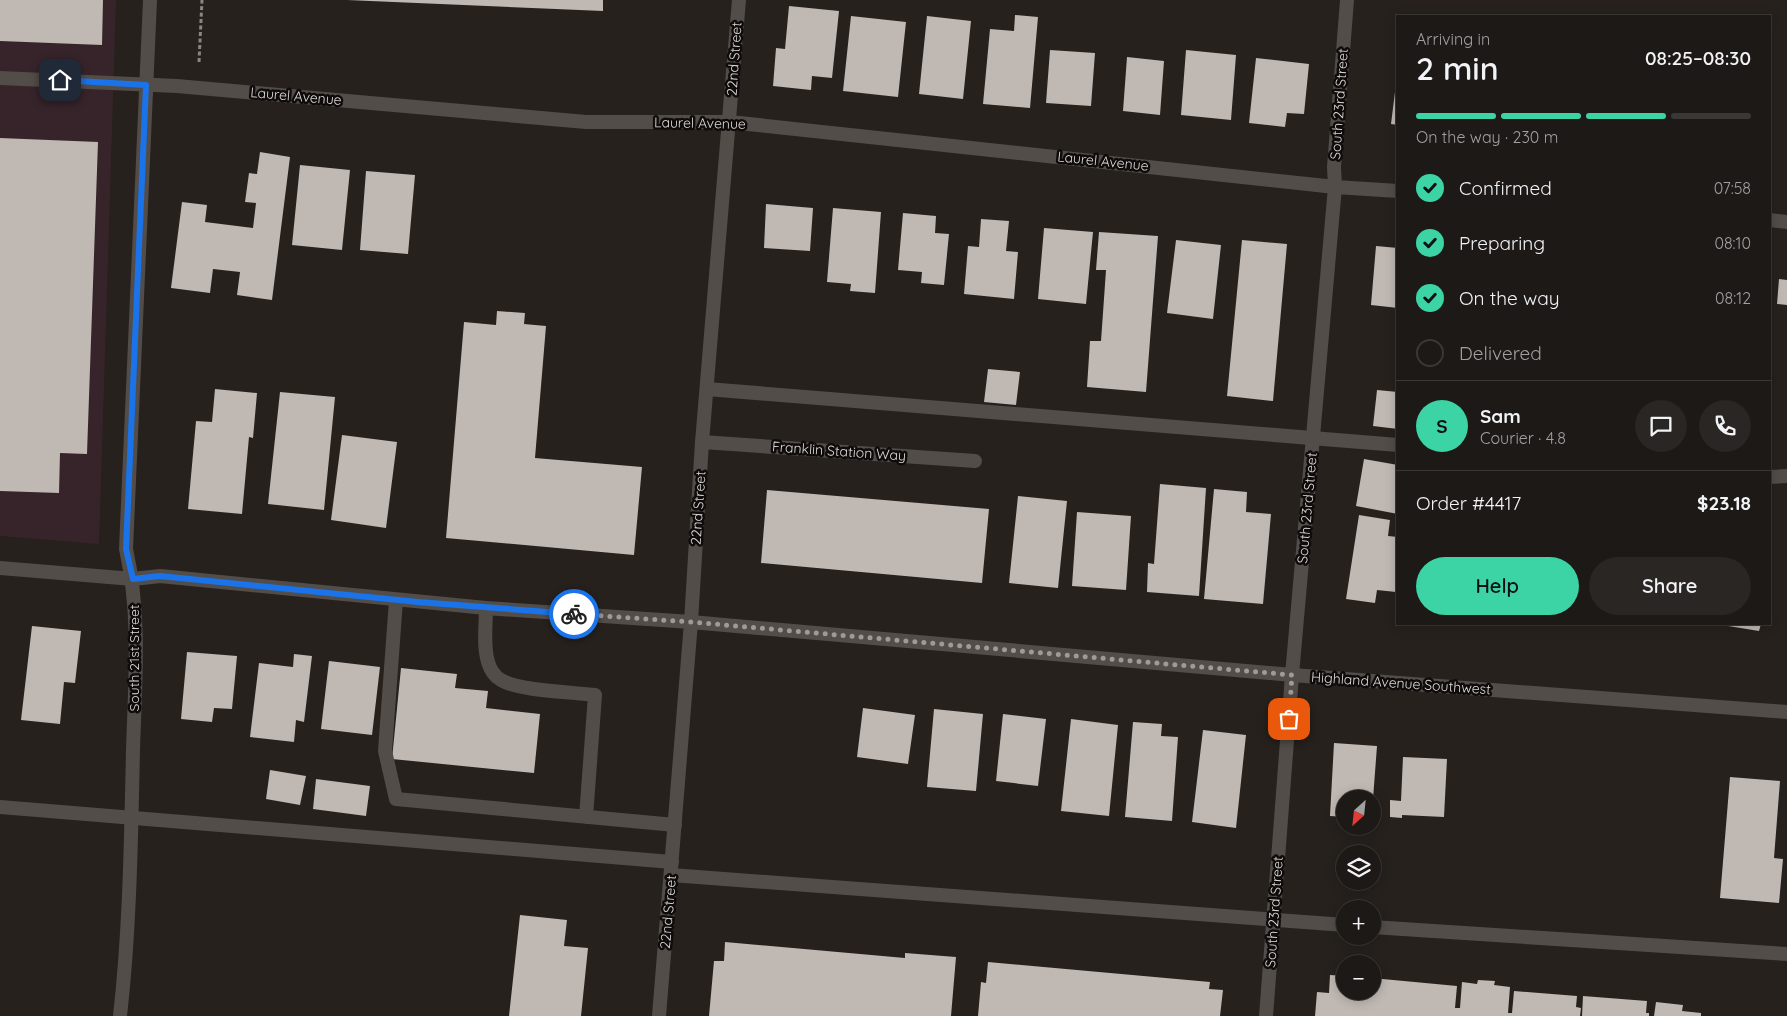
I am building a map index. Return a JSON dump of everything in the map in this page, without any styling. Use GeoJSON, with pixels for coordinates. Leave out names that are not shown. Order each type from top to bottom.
{"type":"FeatureCollection","features":[{"type":"Feature","properties":{"kind":"street","name":"South 21st Street"},"geometry":{"type":"LineString","coordinates":[[120,1016],[131,817],[136,618],[133,579],[126,549],[150,0]]}},
{"type":"Feature","properties":{"kind":"street","name":"22nd Street"},"geometry":{"type":"LineString","coordinates":[[659,1016],[691,622],[702,442],[739,0]]}},
{"type":"Feature","properties":{"kind":"street","name":"South 23rd Street"},"geometry":{"type":"LineString","coordinates":[[1266,1016],[1292,675],[1335,187],[1334,166],[1347,0]]}},
{"type":"Feature","properties":{"kind":"street","name":"Laurel Avenue"},"geometry":{"type":"LineString","coordinates":[[0,78],[146,85],[586,122],[730,122],[1335,187],[1396,192]]}},
{"type":"Feature","properties":{"kind":"street"},"geometry":{"type":"LineString","coordinates":[[1771,220],[1787,222]]}},
{"type":"Feature","properties":{"kind":"street"},"geometry":{"type":"LineString","coordinates":[[707,388],[1396,445]]}},
{"type":"Feature","properties":{"kind":"street","name":"Franklin Station Way"},"geometry":{"type":"LineString","coordinates":[[702,442],[975,461]]}},
{"type":"Feature","properties":{"kind":"street"},"geometry":{"type":"LineString","coordinates":[[1771,477],[1787,476]]}},
{"type":"Feature","properties":{"kind":"street","name":"Highland Avenue Southwest"},"geometry":{"type":"LineString","coordinates":[[0,568],[133,579],[160,576],[486,608],[691,622],[1292,675],[1787,712]]}},
{"type":"Feature","properties":{"kind":"street"},"geometry":{"type":"LineString","coordinates":[[396,600],[385,751],[396,799],[675,825]]}},
{"type":"Feature","properties":{"kind":"street"},"geometry":{"type":"LineString","coordinates":[[486,608],[485,644],[487,662],[499,680],[530,688],[595,695],[586,817]]}},
{"type":"Feature","properties":{"kind":"street"},"geometry":{"type":"LineString","coordinates":[[0,807],[131,817],[671,868],[1274,921],[1336,924]]}},
{"type":"Feature","properties":{"kind":"street"},"geometry":{"type":"LineString","coordinates":[[1381,928],[1787,954]]}},
{"type":"Feature","properties":{"kind":"path"},"geometry":{"type":"LineString","coordinates":[[200,62],[202,0]]}},
{"type":"Feature","properties":{"kind":"shaded area"},"geometry":{"type":"Polygon","coordinates":[[[0,0],[116,0],[99,544],[0,536],[0,0]]]}},
{"type":"Feature","properties":{"kind":"building"},"geometry":{"type":"Polygon","coordinates":[[[0,0],[103,0],[102,45],[0,41],[0,0]]]}},
{"type":"Feature","properties":{"kind":"building"},"geometry":{"type":"Polygon","coordinates":[[[347,0],[603,0],[603,11],[347,0]]]}},
{"type":"Feature","properties":{"kind":"building"},"geometry":{"type":"Polygon","coordinates":[[[789,6],[839,11],[832,78],[812,76],[811,90],[773,86],[776,48],[785,49],[789,6]]]}},
{"type":"Feature","properties":{"kind":"building"},"geometry":{"type":"Polygon","coordinates":[[[1015,15],[1038,17],[1030,108],[983,104],[990,29],[1014,31],[1015,15]]]}},
{"type":"Feature","properties":{"kind":"building"},"geometry":{"type":"Polygon","coordinates":[[[851,16],[906,22],[898,97],[843,91],[851,16]]]}},
{"type":"Feature","properties":{"kind":"building"},"geometry":{"type":"Polygon","coordinates":[[[927,16],[971,21],[963,99],[919,94],[927,16]]]}},
{"type":"Feature","properties":{"kind":"building"},"geometry":{"type":"Polygon","coordinates":[[[1050,50],[1095,53],[1091,106],[1046,103],[1050,50]]]}},
{"type":"Feature","properties":{"kind":"building"},"geometry":{"type":"Polygon","coordinates":[[[1186,50],[1236,55],[1231,120],[1181,115],[1186,50]]]}},
{"type":"Feature","properties":{"kind":"building"},"geometry":{"type":"Polygon","coordinates":[[[1127,57],[1164,61],[1160,115],[1123,111],[1127,57]]]}},
{"type":"Feature","properties":{"kind":"building"},"geometry":{"type":"Polygon","coordinates":[[[1256,58],[1309,64],[1304,114],[1287,113],[1285,127],[1249,123],[1256,58]]]}},
{"type":"Feature","properties":{"kind":"building"},"geometry":{"type":"Polygon","coordinates":[[[1396,84],[1396,125],[1391,124],[1396,84]]]}},
{"type":"Feature","properties":{"kind":"building"},"geometry":{"type":"Polygon","coordinates":[[[0,138],[98,142],[87,454],[60,453],[59,493],[0,491],[0,138]]]}},
{"type":"Feature","properties":{"kind":"building"},"geometry":{"type":"Polygon","coordinates":[[[260,152],[290,157],[272,300],[237,295],[240,272],[213,269],[210,293],[171,288],[182,202],[207,205],[205,222],[253,228],[256,203],[245,202],[249,173],[257,174],[260,152]]]}},
{"type":"Feature","properties":{"kind":"building"},"geometry":{"type":"Polygon","coordinates":[[[300,165],[350,170],[342,250],[292,245],[300,165]]]}},
{"type":"Feature","properties":{"kind":"building"},"geometry":{"type":"Polygon","coordinates":[[[366,171],[415,175],[408,254],[360,250],[366,171]]]}},
{"type":"Feature","properties":{"kind":"building"},"geometry":{"type":"Polygon","coordinates":[[[766,204],[813,208],[810,251],[764,248],[766,204]]]}},
{"type":"Feature","properties":{"kind":"building"},"geometry":{"type":"Polygon","coordinates":[[[833,208],[881,212],[875,293],[850,291],[851,284],[827,282],[833,208]]]}},
{"type":"Feature","properties":{"kind":"building"},"geometry":{"type":"Polygon","coordinates":[[[903,213],[936,216],[935,233],[949,234],[944,285],[921,283],[922,272],[898,270],[903,213]]]}},
{"type":"Feature","properties":{"kind":"building"},"geometry":{"type":"Polygon","coordinates":[[[981,219],[1009,221],[1006,251],[1018,252],[1014,299],[964,294],[968,246],[979,247],[981,219]]]}},
{"type":"Feature","properties":{"kind":"building"},"geometry":{"type":"Polygon","coordinates":[[[1044,228],[1093,232],[1086,304],[1038,299],[1044,228]]]}},
{"type":"Feature","properties":{"kind":"building"},"geometry":{"type":"Polygon","coordinates":[[[1099,232],[1158,236],[1146,392],[1087,387],[1090,341],[1101,341],[1106,270],[1096,270],[1099,232]]]}},
{"type":"Feature","properties":{"kind":"building"},"geometry":{"type":"Polygon","coordinates":[[[1176,240],[1221,245],[1213,319],[1167,313],[1176,240]]]}},
{"type":"Feature","properties":{"kind":"building"},"geometry":{"type":"Polygon","coordinates":[[[1242,240],[1287,244],[1273,401],[1227,396],[1242,240]]]}},
{"type":"Feature","properties":{"kind":"building"},"geometry":{"type":"Polygon","coordinates":[[[1376,246],[1396,248],[1396,308],[1371,305],[1376,246]]]}},
{"type":"Feature","properties":{"kind":"building"},"geometry":{"type":"Polygon","coordinates":[[[1779,279],[1787,280],[1787,305],[1777,304],[1779,279]]]}},
{"type":"Feature","properties":{"kind":"building"},"geometry":{"type":"Polygon","coordinates":[[[497,311],[525,313],[524,324],[546,326],[535,458],[642,467],[634,555],[446,538],[464,322],[496,325],[497,311]]]}},
{"type":"Feature","properties":{"kind":"building"},"geometry":{"type":"Polygon","coordinates":[[[988,369],[1020,372],[1016,405],[984,402],[988,369]]]}},
{"type":"Feature","properties":{"kind":"building"},"geometry":{"type":"Polygon","coordinates":[[[215,389],[257,393],[253,438],[249,437],[242,514],[188,509],[196,421],[212,422],[215,389]]]}},
{"type":"Feature","properties":{"kind":"building"},"geometry":{"type":"Polygon","coordinates":[[[1377,390],[1396,392],[1396,429],[1373,426],[1377,390]]]}},
{"type":"Feature","properties":{"kind":"building"},"geometry":{"type":"Polygon","coordinates":[[[280,392],[335,397],[324,510],[268,504],[280,392]]]}},
{"type":"Feature","properties":{"kind":"building"},"geometry":{"type":"Polygon","coordinates":[[[342,435],[397,442],[386,528],[331,520],[342,435]]]}},
{"type":"Feature","properties":{"kind":"building"},"geometry":{"type":"Polygon","coordinates":[[[1364,459],[1396,465],[1396,514],[1356,506],[1364,459]]]}},
{"type":"Feature","properties":{"kind":"building"},"geometry":{"type":"Polygon","coordinates":[[[1160,484],[1206,488],[1199,596],[1147,592],[1148,563],[1154,564],[1160,484]]]}},
{"type":"Feature","properties":{"kind":"building"},"geometry":{"type":"Polygon","coordinates":[[[1214,489],[1247,492],[1246,512],[1271,514],[1263,604],[1204,599],[1214,489]]]}},
{"type":"Feature","properties":{"kind":"building"},"geometry":{"type":"Polygon","coordinates":[[[767,490],[989,509],[982,583],[761,563],[767,490]]]}},
{"type":"Feature","properties":{"kind":"building"},"geometry":{"type":"Polygon","coordinates":[[[1018,496],[1067,501],[1058,588],[1009,583],[1018,496]]]}},
{"type":"Feature","properties":{"kind":"building"},"geometry":{"type":"Polygon","coordinates":[[[1077,512],[1131,516],[1126,590],[1072,586],[1077,512]]]}},
{"type":"Feature","properties":{"kind":"building"},"geometry":{"type":"Polygon","coordinates":[[[1359,515],[1390,520],[1388,536],[1396,537],[1396,592],[1377,590],[1375,603],[1346,599],[1359,515]]]}},
{"type":"Feature","properties":{"kind":"building"},"geometry":{"type":"Polygon","coordinates":[[[1722,625],[1761,625],[1759,631],[1722,625]]]}},
{"type":"Feature","properties":{"kind":"building"},"geometry":{"type":"Polygon","coordinates":[[[32,626],[81,631],[75,683],[64,682],[60,724],[21,720],[32,626]]]}},
{"type":"Feature","properties":{"kind":"building"},"geometry":{"type":"Polygon","coordinates":[[[187,652],[237,656],[232,709],[214,708],[212,722],[181,719],[187,652]]]}},
{"type":"Feature","properties":{"kind":"building"},"geometry":{"type":"Polygon","coordinates":[[[294,654],[312,656],[304,722],[296,720],[294,742],[250,737],[259,663],[293,667],[294,654]]]}},
{"type":"Feature","properties":{"kind":"building"},"geometry":{"type":"Polygon","coordinates":[[[329,661],[380,667],[372,735],[321,729],[329,661]]]}},
{"type":"Feature","properties":{"kind":"building"},"geometry":{"type":"Polygon","coordinates":[[[401,668],[457,674],[455,688],[488,691],[486,708],[540,714],[534,773],[392,759],[401,668]]]}},
{"type":"Feature","properties":{"kind":"building"},"geometry":{"type":"Polygon","coordinates":[[[863,708],[915,715],[908,764],[857,757],[863,708]]]}},
{"type":"Feature","properties":{"kind":"building"},"geometry":{"type":"Polygon","coordinates":[[[934,709],[983,714],[976,791],[927,787],[934,709]]]}},
{"type":"Feature","properties":{"kind":"building"},"geometry":{"type":"Polygon","coordinates":[[[1003,714],[1046,719],[1038,786],[996,781],[1003,714]]]}},
{"type":"Feature","properties":{"kind":"building"},"geometry":{"type":"Polygon","coordinates":[[[1071,719],[1118,725],[1109,816],[1061,811],[1071,719]]]}},
{"type":"Feature","properties":{"kind":"building"},"geometry":{"type":"Polygon","coordinates":[[[1133,722],[1162,724],[1161,736],[1178,737],[1172,821],[1125,817],[1133,722]]]}},
{"type":"Feature","properties":{"kind":"building"},"geometry":{"type":"Polygon","coordinates":[[[1203,730],[1246,735],[1236,828],[1192,822],[1203,730]]]}},
{"type":"Feature","properties":{"kind":"building"},"geometry":{"type":"Polygon","coordinates":[[[1334,743],[1377,746],[1374,790],[1336,790],[1336,816],[1330,816],[1334,743]]]}},
{"type":"Feature","properties":{"kind":"building"},"geometry":{"type":"Polygon","coordinates":[[[1403,757],[1447,759],[1444,817],[1402,815],[1402,818],[1390,817],[1390,800],[1401,801],[1403,757]]]}},
{"type":"Feature","properties":{"kind":"building"},"geometry":{"type":"Polygon","coordinates":[[[270,770],[306,776],[300,805],[266,799],[270,770]]]}},
{"type":"Feature","properties":{"kind":"building"},"geometry":{"type":"Polygon","coordinates":[[[1730,777],[1780,781],[1774,858],[1783,859],[1779,903],[1720,898],[1730,777]]]}},
{"type":"Feature","properties":{"kind":"building"},"geometry":{"type":"Polygon","coordinates":[[[316,779],[370,786],[366,816],[313,809],[316,779]]]}},
{"type":"Feature","properties":{"kind":"building"},"geometry":{"type":"Polygon","coordinates":[[[520,915],[567,920],[564,946],[588,948],[581,1016],[509,1016],[520,915]]]}},
{"type":"Feature","properties":{"kind":"building"},"geometry":{"type":"Polygon","coordinates":[[[725,942],[905,958],[905,953],[956,957],[951,1016],[709,1016],[714,961],[724,961],[725,942]]]}},
{"type":"Feature","properties":{"kind":"building"},"geometry":{"type":"Polygon","coordinates":[[[988,962],[1210,982],[1209,989],[1223,990],[1220,1016],[978,1016],[981,982],[986,983],[988,962]]]}},
{"type":"Feature","properties":{"kind":"building"},"geometry":{"type":"Polygon","coordinates":[[[1330,975],[1336,975],[1336,1000],[1381,1000],[1381,979],[1457,986],[1455,1008],[1460,1008],[1462,982],[1477,984],[1478,980],[1495,981],[1494,985],[1510,987],[1508,1013],[1512,1013],[1514,991],[1577,996],[1576,1007],[1581,1008],[1580,1016],[1315,1016],[1317,992],[1329,993],[1330,975]]]}},
{"type":"Feature","properties":{"kind":"building"},"geometry":{"type":"Polygon","coordinates":[[[1583,996],[1647,1001],[1646,1013],[1649,1013],[1649,1016],[1582,1016],[1583,996]]]}},
{"type":"Feature","properties":{"kind":"building"},"geometry":{"type":"Polygon","coordinates":[[[1656,1002],[1683,1005],[1682,1011],[1701,1013],[1701,1016],[1654,1016],[1656,1002]]]}},
{"type":"Feature","properties":{"kind":"way so far"},"geometry":{"type":"LineString","coordinates":[[574,614],[691,622],[1292,675],[1289,719]]}},
{"type":"Feature","properties":{"kind":"route"},"geometry":{"type":"LineString","coordinates":[[60,80],[146,85],[126,549],[133,579],[160,576],[418,602],[574,614]]}}]}
